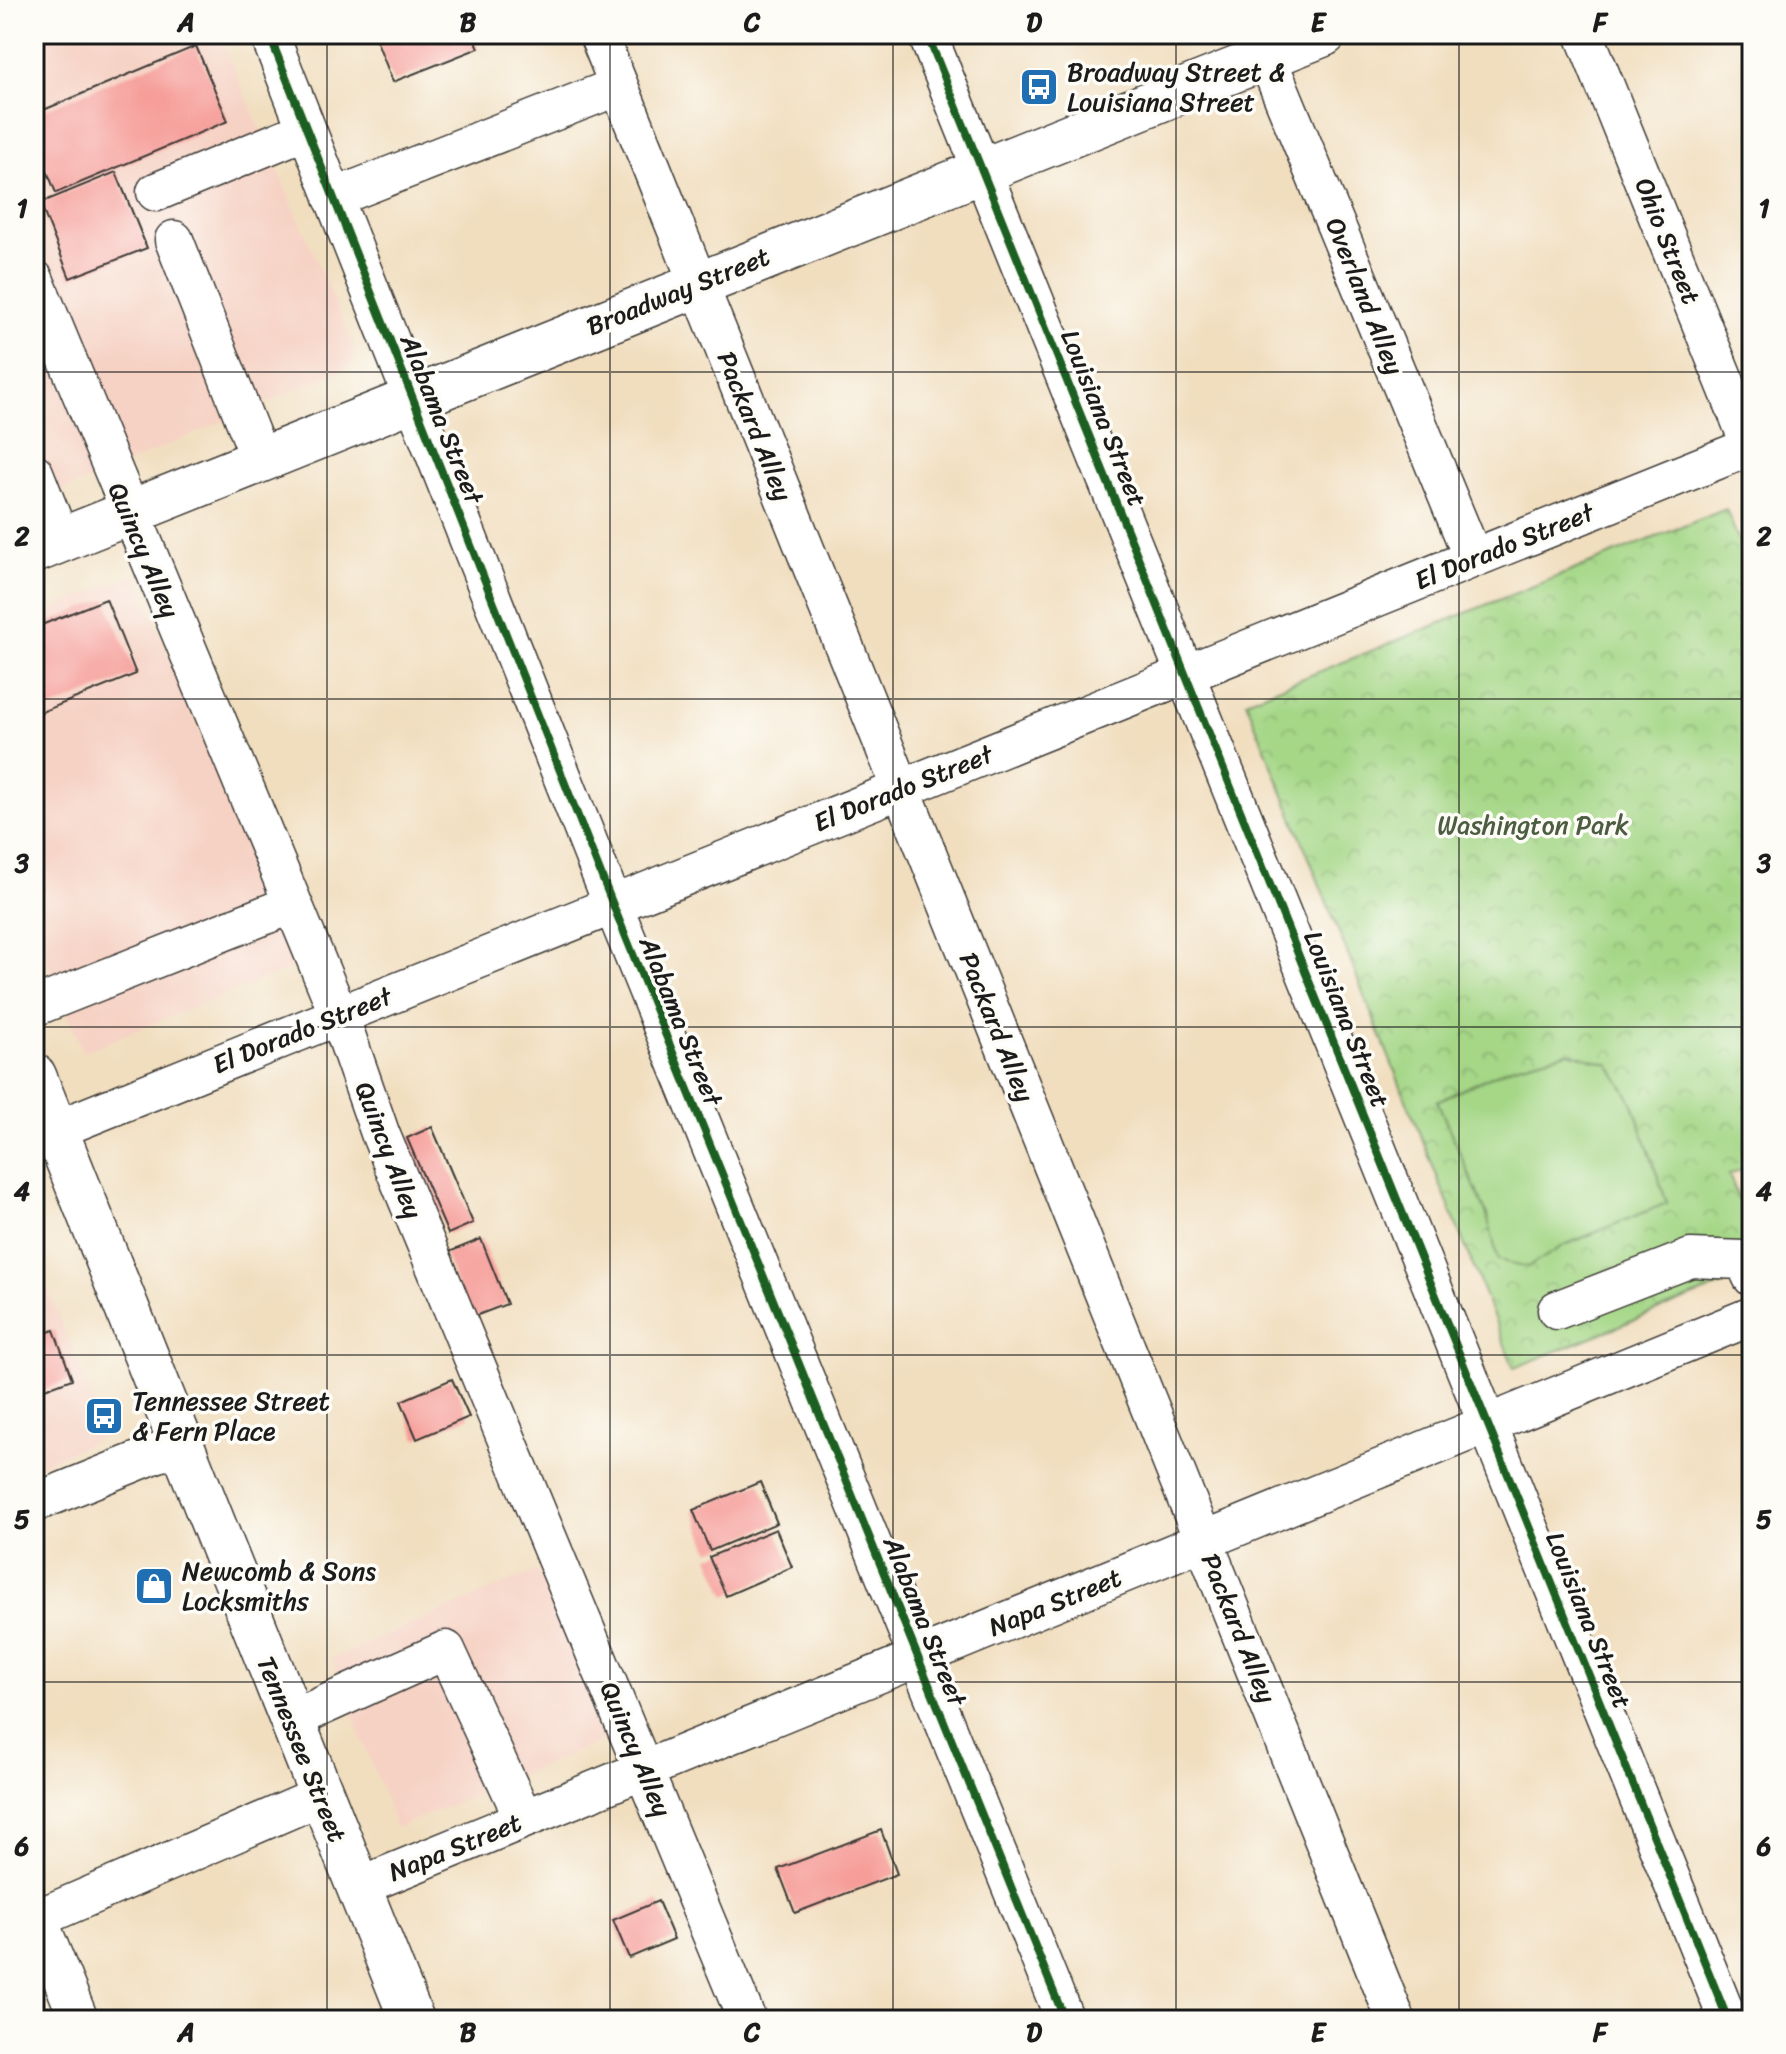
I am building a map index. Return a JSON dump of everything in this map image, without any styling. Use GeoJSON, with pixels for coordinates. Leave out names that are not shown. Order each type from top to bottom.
{"type":"FeatureCollection","features":[{"type":"Feature","properties":{"kind":"main road","name":"Broadway Street"},"geometry":{"type":"LineString","coordinates":[[47,546],[981,170],[1262,45],[1324,34]]}},
{"type":"Feature","properties":{"kind":"main road","name":"Tennessee Street"},"geometry":{"type":"LineString","coordinates":[[34,1076],[412,2020]]}},
{"type":"Feature","properties":{"kind":"street","name":"Alabama Street"},"geometry":{"type":"LineString","coordinates":[[269,34],[613,905],[1065,2020]]}},
{"type":"Feature","properties":{"kind":"street","name":"Packard Alley"},"geometry":{"type":"LineString","coordinates":[[598,34],[1396,2020]]}},
{"type":"Feature","properties":{"kind":"street","name":"Louisiana Street"},"geometry":{"type":"LineString","coordinates":[[927,34],[1728,2020]]}},
{"type":"Feature","properties":{"kind":"street","name":"Ohio Street"},"geometry":{"type":"LineString","coordinates":[[1584,34],[1752,447]]}},
{"type":"Feature","properties":{"kind":"street","name":"Overland Alley"},"geometry":{"type":"LineString","coordinates":[[1262,45],[1473,558]]}},
{"type":"Feature","properties":{"kind":"street"},"geometry":{"type":"LineString","coordinates":[[333,198],[619,86]]}},
{"type":"Feature","properties":{"kind":"street"},"geometry":{"type":"LineString","coordinates":[[156,192],[306,130]]}},
{"type":"Feature","properties":{"kind":"street"},"geometry":{"type":"LineString","coordinates":[[174,240],[261,461]]}},
{"type":"Feature","properties":{"kind":"street","name":"Quincy Alley"},"geometry":{"type":"LineString","coordinates":[[37,294],[339,1015],[380,1133],[747,2020]]}},
{"type":"Feature","properties":{"kind":"street","name":"El Dorado Street"},"geometry":{"type":"LineString","coordinates":[[55,1130],[1752,447]]}},
{"type":"Feature","properties":{"kind":"street"},"geometry":{"type":"LineString","coordinates":[[34,473],[47,546]]}},
{"type":"Feature","properties":{"kind":"street"},"geometry":{"type":"LineString","coordinates":[[34,1007],[293,904]]}},
{"type":"Feature","properties":{"kind":"street"},"geometry":{"type":"LineString","coordinates":[[1557,1310],[1691,1258],[1744,1260],[1752,1277]]}},
{"type":"Feature","properties":{"kind":"street","name":"Napa Street"},"geometry":{"type":"LineString","coordinates":[[358,1887],[1752,1316]]}},
{"type":"Feature","properties":{"kind":"street"},"geometry":{"type":"LineString","coordinates":[[34,1503],[180,1444]]}},
{"type":"Feature","properties":{"kind":"street"},"geometry":{"type":"LineString","coordinates":[[291,1720],[446,1650],[524,1819]]}},
{"type":"Feature","properties":{"kind":"street"},"geometry":{"type":"LineString","coordinates":[[79,2020],[36,1920],[321,1796]]}},
{"type":"Feature","properties":{"kind":"shaded area"},"geometry":{"type":"Polygon","coordinates":[[[34,34],[219,34],[356,352],[352,365],[34,504],[34,34]]]}},
{"type":"Feature","properties":{"kind":"shaded area"},"geometry":{"type":"Polygon","coordinates":[[[136,575],[296,966],[83,1052],[34,931],[34,615],[136,575]]]}},
{"type":"Feature","properties":{"kind":"shaded area"},"geometry":{"type":"Polygon","coordinates":[[[34,1255],[107,1436],[34,1467],[34,1255]]]}},
{"type":"Feature","properties":{"kind":"shaded area"},"geometry":{"type":"Polygon","coordinates":[[[538,1570],[607,1739],[396,1828],[332,1659],[538,1570]]]}},
{"type":"Feature","properties":{"kind":"green space","name":"Washington Park"},"geometry":{"type":"Polygon","coordinates":[[[1726,509],[1752,574],[1752,1165],[1729,1175],[1752,1231],[1752,1273],[1514,1368],[1246,701],[1726,509]]]}},
{"type":"Feature","properties":{"kind":"green space"},"geometry":{"type":"Polygon","coordinates":[[[1568,1052],[1609,1064],[1632,1102],[1667,1203],[1565,1245],[1528,1267],[1498,1260],[1487,1215],[1437,1101],[1511,1067],[1568,1052]]]}},
{"type":"Feature","properties":{"kind":"building"},"geometry":{"type":"Polygon","coordinates":[[[374,34],[473,34],[479,48],[393,82],[374,34]]]}},
{"type":"Feature","properties":{"kind":"building"},"geometry":{"type":"Polygon","coordinates":[[[196,46],[228,121],[56,193],[34,139],[34,114],[196,46]]]}},
{"type":"Feature","properties":{"kind":"building"},"geometry":{"type":"Polygon","coordinates":[[[116,172],[147,248],[70,278],[40,203],[116,172]]]}},
{"type":"Feature","properties":{"kind":"building"},"geometry":{"type":"Polygon","coordinates":[[[106,599],[136,674],[34,715],[34,628],[106,599]]]}},
{"type":"Feature","properties":{"kind":"building"},"geometry":{"type":"Polygon","coordinates":[[[432,1127],[473,1223],[448,1234],[407,1138],[432,1127]]]}},
{"type":"Feature","properties":{"kind":"building"},"geometry":{"type":"Polygon","coordinates":[[[481,1239],[507,1304],[470,1318],[444,1254],[481,1239]]]}},
{"type":"Feature","properties":{"kind":"building"},"geometry":{"type":"Polygon","coordinates":[[[54,1330],[72,1379],[34,1393],[34,1337],[54,1330]]]}},
{"type":"Feature","properties":{"kind":"building"},"geometry":{"type":"Polygon","coordinates":[[[452,1379],[469,1417],[417,1439],[401,1401],[452,1379]]]}},
{"type":"Feature","properties":{"kind":"building"},"geometry":{"type":"Polygon","coordinates":[[[760,1482],[777,1523],[710,1551],[693,1510],[760,1482]]]}},
{"type":"Feature","properties":{"kind":"building"},"geometry":{"type":"Polygon","coordinates":[[[776,1529],[792,1567],[726,1596],[709,1557],[776,1529]]]}},
{"type":"Feature","properties":{"kind":"building"},"geometry":{"type":"Polygon","coordinates":[[[881,1830],[897,1874],[795,1913],[778,1869],[881,1830]]]}},
{"type":"Feature","properties":{"kind":"building"},"geometry":{"type":"Polygon","coordinates":[[[658,1901],[674,1939],[629,1958],[613,1920],[658,1901]]]}},
{"type":"Feature","properties":{"kind":"cycle path"},"geometry":{"type":"LineString","coordinates":[[269,34],[613,905],[1065,2020]]}},
{"type":"Feature","properties":{"kind":"cycle path"},"geometry":{"type":"LineString","coordinates":[[927,34],[1728,2020]]}},
{"type":"Feature","properties":{"kind":"place","name":"Broadway Street & Louisiana Street"},"geometry":{"type":"Point","coordinates":[1039,87]}},
{"type":"Feature","properties":{"kind":"place","name":"Tennessee Street & Fern Place"},"geometry":{"type":"Point","coordinates":[104,1416]}},
{"type":"Feature","properties":{"kind":"place","name":"Newcomb & Sons Locksmiths"},"geometry":{"type":"Point","coordinates":[154,1586]}}]}
